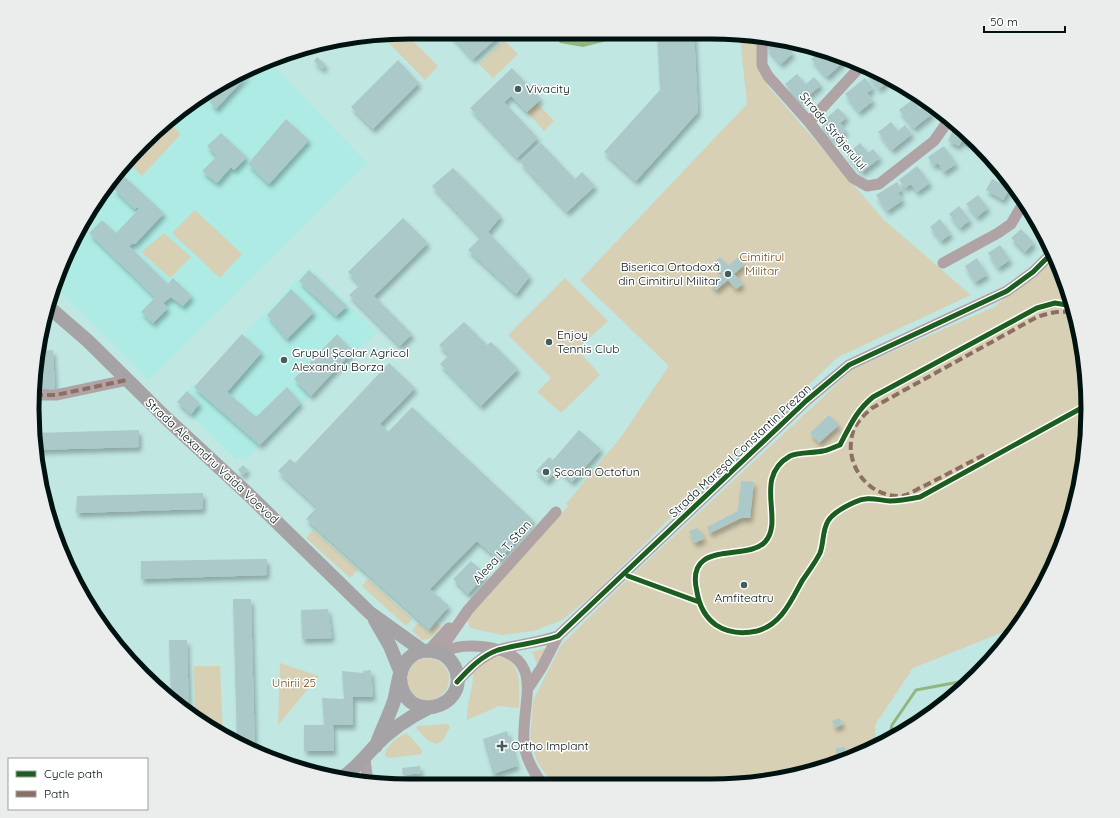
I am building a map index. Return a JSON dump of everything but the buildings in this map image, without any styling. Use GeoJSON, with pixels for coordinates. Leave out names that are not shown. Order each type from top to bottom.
{"type":"FeatureCollection","features":[{"type":"Feature","properties":{"kind":"main road","name":"Strada Alexandru Vaida Voevod"},"geometry":{"type":"LineString","coordinates":[[53,311],[88,341],[372,614],[433,652]]}},
{"type":"Feature","properties":{"kind":"main road","name":"Strada Alexandru Vaida Voevod"},"geometry":{"type":"LineString","coordinates":[[372,614],[390,646],[400,675]]}},
{"type":"Feature","properties":{"kind":"main road"},"geometry":{"type":"LineString","coordinates":[[347,774],[365,759],[376,746],[402,722],[428,708],[438,706],[447,701],[456,689],[457,682],[454,666],[433,652],[415,654],[408,660],[400,675],[394,701],[376,746]]}},
{"type":"Feature","properties":{"kind":"main road"},"geometry":{"type":"LineString","coordinates":[[400,675],[402,689],[408,699],[417,706],[428,708]]}},
{"type":"Feature","properties":{"kind":"street","name":"Strada Străjerului"},"geometry":{"type":"LineString","coordinates":[[762,42],[762,65],[768,76],[809,122],[853,178],[867,186],[879,184],[934,141],[946,124]]}},
{"type":"Feature","properties":{"kind":"street"},"geometry":{"type":"LineString","coordinates":[[809,122],[858,69]]}},
{"type":"Feature","properties":{"kind":"street"},"geometry":{"type":"LineString","coordinates":[[943,264],[1011,224],[1021,207]]}},
{"type":"Feature","properties":{"kind":"street","name":"Strada Mareșal Constantin Prezan"},"geometry":{"type":"LineString","coordinates":[[457,682],[475,663],[498,650],[558,636],[806,401],[849,365],[1007,292],[1033,272],[1048,257]]}},
{"type":"Feature","properties":{"kind":"street"},"geometry":{"type":"LineString","coordinates":[[40,396],[56,395],[127,380]]}},
{"type":"Feature","properties":{"kind":"street","name":"Aleea I. T. Stan"},"geometry":{"type":"LineString","coordinates":[[433,652],[468,610],[556,512]]}},
{"type":"Feature","properties":{"kind":"street"},"geometry":{"type":"LineString","coordinates":[[529,687],[542,667],[558,636]]}},
{"type":"Feature","properties":{"kind":"street","name":"Strada Mareșal Constantin Prezan"},"geometry":{"type":"LineString","coordinates":[[433,652],[462,646],[482,646],[498,650]]}},
{"type":"Feature","properties":{"kind":"street"},"geometry":{"type":"LineString","coordinates":[[498,650],[513,656],[520,663],[527,676],[529,687],[524,742],[528,760],[539,779]]}},
{"type":"Feature","properties":{"kind":"street"},"geometry":{"type":"LineString","coordinates":[[365,759],[367,777]]}},
{"type":"Feature","properties":{"kind":"shaded area"},"geometry":{"type":"Polygon","coordinates":[[[557,39],[612,39],[583,47],[560,43],[557,39]]]}},
{"type":"Feature","properties":{"kind":"shaded area"},"geometry":{"type":"Polygon","coordinates":[[[273,65],[367,163],[149,380],[59,290],[67,267],[77,245],[101,203],[115,184],[147,147],[184,115],[203,101],[245,77],[273,65]]]}},
{"type":"Feature","properties":{"kind":"shaded area","name":"Grupul Școlar Agricol Alexandru Borza"},"geometry":{"type":"Polygon","coordinates":[[[309,267],[377,332],[245,460],[241,456],[237,460],[177,402],[192,385],[194,387],[309,267]]]}},
{"type":"Feature","properties":{"kind":"green space"},"geometry":{"type":"Polygon","coordinates":[[[411,39],[438,66],[425,80],[386,40],[411,39]]]}},
{"type":"Feature","properties":{"kind":"green space","name":"Vivacity"},"geometry":{"type":"Polygon","coordinates":[[[504,40],[518,54],[493,78],[479,64],[504,40]]]}},
{"type":"Feature","properties":{"kind":"green space","name":"Cimitirul Militar"},"geometry":{"type":"Polygon","coordinates":[[[740,40],[762,42],[762,65],[772,80],[767,85],[884,220],[971,295],[838,357],[694,494],[594,594],[562,620],[534,631],[502,635],[470,628],[467,619],[568,506],[566,504],[621,437],[669,366],[580,280],[747,104],[740,40]]]}},
{"type":"Feature","properties":{"kind":"green space","name":"Vivacity"},"geometry":{"type":"Polygon","coordinates":[[[537,103],[554,121],[544,131],[527,112],[537,103]]]}},
{"type":"Feature","properties":{"kind":"green space"},"geometry":{"type":"Polygon","coordinates":[[[172,125],[181,134],[142,176],[131,165],[154,141],[172,125]]]}},
{"type":"Feature","properties":{"kind":"green space"},"geometry":{"type":"Polygon","coordinates":[[[195,210],[242,254],[220,278],[172,233],[195,210]]]}},
{"type":"Feature","properties":{"kind":"green space"},"geometry":{"type":"Polygon","coordinates":[[[164,233],[191,257],[170,278],[141,252],[164,233]]]}},
{"type":"Feature","properties":{"kind":"green space"},"geometry":{"type":"Polygon","coordinates":[[[1051,262],[1061,290],[1074,337],[1078,361],[1081,409],[1078,457],[1068,505],[1053,551],[1043,573],[1019,615],[1008,630],[913,668],[875,725],[876,741],[830,759],[783,772],[735,778],[549,779],[538,763],[530,741],[533,701],[561,645],[630,577],[853,369],[994,307],[1051,262]]]}},
{"type":"Feature","properties":{"kind":"green space","name":"Enjoy Tennis Club"},"geometry":{"type":"Polygon","coordinates":[[[565,278],[608,321],[577,349],[600,375],[561,413],[537,392],[551,378],[508,335],[565,278]]]}},
{"type":"Feature","properties":{"kind":"green space"},"geometry":{"type":"Polygon","coordinates":[[[313,530],[358,570],[350,578],[306,538],[313,530]]]}},
{"type":"Feature","properties":{"kind":"green space"},"geometry":{"type":"Polygon","coordinates":[[[368,579],[412,619],[406,626],[362,586],[368,579]]]}},
{"type":"Feature","properties":{"kind":"green space"},"geometry":{"type":"Polygon","coordinates":[[[418,623],[429,632],[437,623],[441,627],[429,639],[422,640],[412,631],[418,623]]]}},
{"type":"Feature","properties":{"kind":"green space"},"geometry":{"type":"Polygon","coordinates":[[[546,648],[537,664],[532,652],[546,648]]]}},
{"type":"Feature","properties":{"kind":"green space"},"geometry":{"type":"Polygon","coordinates":[[[498,656],[509,660],[514,665],[519,683],[519,708],[499,706],[467,720],[473,671],[490,658],[498,656]]]}},
{"type":"Feature","properties":{"kind":"green space"},"geometry":{"type":"Polygon","coordinates":[[[428,658],[443,664],[449,679],[443,694],[428,700],[413,694],[407,679],[413,664],[428,658]]]}},
{"type":"Feature","properties":{"kind":"green space","name":"Unirii 25"},"geometry":{"type":"Polygon","coordinates":[[[280,663],[319,676],[278,725],[280,663]]]}},
{"type":"Feature","properties":{"kind":"green space"},"geometry":{"type":"Polygon","coordinates":[[[194,666],[220,666],[223,728],[195,711],[194,666]]]}},
{"type":"Feature","properties":{"kind":"green space"},"geometry":{"type":"Polygon","coordinates":[[[448,724],[450,727],[443,740],[436,744],[427,740],[416,728],[417,726],[448,724]]]}},
{"type":"Feature","properties":{"kind":"green space"},"geometry":{"type":"Polygon","coordinates":[[[407,733],[422,750],[422,754],[391,758],[385,757],[385,753],[392,742],[407,733]]]}},
{"type":"Feature","properties":{"kind":"waterway"},"geometry":{"type":"LineString","coordinates":[[891,732],[892,725],[916,690],[963,680]]}},
{"type":"Feature","properties":{"kind":"marked path"},"geometry":{"type":"LineString","coordinates":[[984,455],[902,496],[890,495],[879,491],[869,485],[861,477],[855,467],[851,444],[856,425],[872,408],[1037,317],[1051,313],[1068,312]]}},
{"type":"Feature","properties":{"kind":"marked path"},"geometry":{"type":"LineString","coordinates":[[40,395],[56,395],[127,380]]}},
{"type":"Feature","properties":{"kind":"cycle path"},"geometry":{"type":"LineString","coordinates":[[457,682],[476,663],[498,650],[558,636],[806,401],[849,365],[1007,291],[1033,272],[1048,257]]}},
{"type":"Feature","properties":{"kind":"cycle path"},"geometry":{"type":"LineString","coordinates":[[1065,305],[1055,303],[1037,308],[873,397],[858,413],[840,445],[823,451],[793,455],[779,465],[773,476],[771,487],[772,522],[770,533],[765,542],[756,548],[745,551],[719,554],[708,558],[700,564],[695,575],[698,597],[703,610],[712,622],[726,630],[746,632],[757,631],[765,628],[779,618],[789,604],[820,553],[828,521],[840,510],[864,499],[894,501],[920,497],[1081,408]]}},
{"type":"Feature","properties":{"kind":"cycle path"},"geometry":{"type":"LineString","coordinates":[[628,576],[699,602]]}},
{"type":"Feature","properties":{"kind":"place","name":"Vivacity"},"geometry":{"type":"Point","coordinates":[518,89]}},
{"type":"Feature","properties":{"kind":"place","name":"Biserica Ortodoxă din Cimitirul Militar"},"geometry":{"type":"Point","coordinates":[728,274]}},
{"type":"Feature","properties":{"kind":"place","name":"Enjoy Tennis Club"},"geometry":{"type":"Point","coordinates":[549,342]}},
{"type":"Feature","properties":{"kind":"place","name":"Grupul Școlar Agricol Alexandru Borza"},"geometry":{"type":"Point","coordinates":[284,360]}},
{"type":"Feature","properties":{"kind":"place","name":"Școala Octofun"},"geometry":{"type":"Point","coordinates":[546,472]}},
{"type":"Feature","properties":{"kind":"place","name":"Amfiteatru"},"geometry":{"type":"Point","coordinates":[744,585]}},
{"type":"Feature","properties":{"kind":"place","name":"Ortho Implant"},"geometry":{"type":"Point","coordinates":[502,746]}}]}
